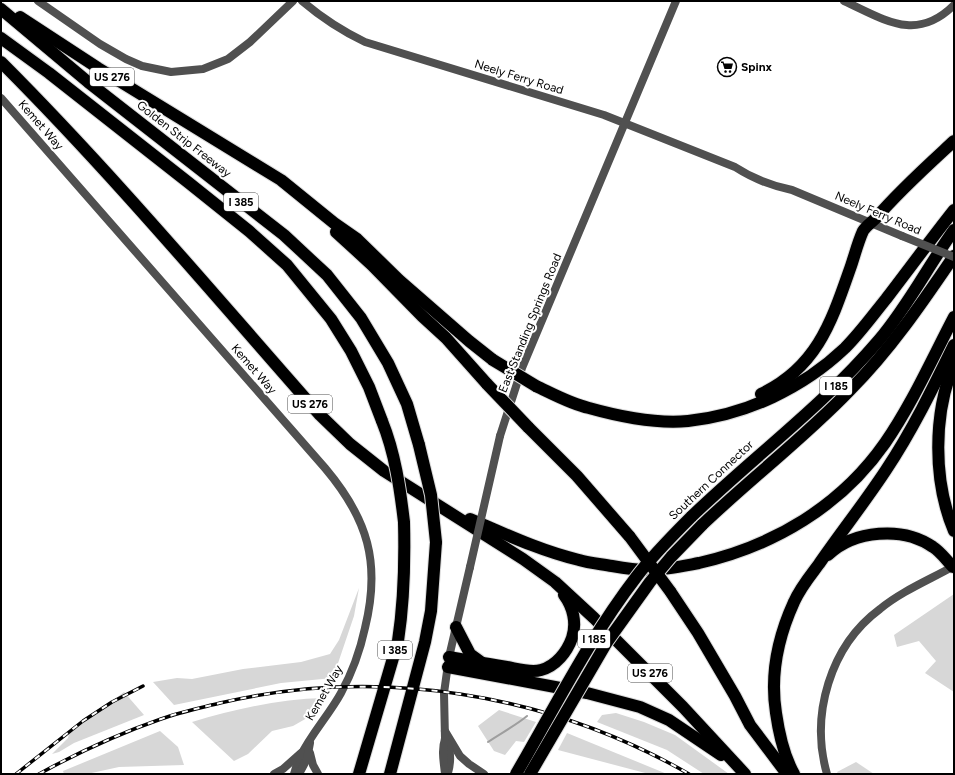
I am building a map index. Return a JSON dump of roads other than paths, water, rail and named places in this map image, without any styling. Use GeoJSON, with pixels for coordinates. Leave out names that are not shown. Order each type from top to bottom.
{"type":"FeatureCollection","features":[{"type":"Feature","properties":{"kind":"highway","name":"US 276"},"geometry":{"type":"LineString","coordinates":[[1,4],[98,68],[281,180],[372,265],[446,338],[487,384],[577,476],[630,537],[670,591],[698,633],[735,696],[750,725],[786,774]]}},
{"type":"Feature","properties":{"kind":"highway","name":"Golden Strip Freeway"},"geometry":{"type":"LineString","coordinates":[[1,9],[88,82],[284,235],[327,275],[361,318],[388,363],[407,404],[419,445],[431,496],[436,542],[431,611],[426,636],[390,774]]}},
{"type":"Feature","properties":{"kind":"highway","name":"I 385"},"geometry":{"type":"LineString","coordinates":[[1,38],[49,73],[189,183],[249,231],[287,265],[331,319],[351,351],[369,388],[393,455],[404,522],[405,553],[401,622],[398,641],[359,774]]}},
{"type":"Feature","properties":{"kind":"highway","name":"US 276"},"geometry":{"type":"LineString","coordinates":[[1,62],[45,105],[93,157],[320,416],[350,444],[384,471],[523,559],[555,582],[594,618],[678,702],[743,771]]}},
{"type":"Feature","properties":{"kind":"highway"},"geometry":{"type":"LineString","coordinates":[[609,412],[640,415],[670,415],[710,410],[732,405],[758,395],[787,378],[803,364],[822,338],[829,324],[864,230],[871,224],[890,201],[954,141]]}},
{"type":"Feature","properties":{"kind":"highway"},"geometry":{"type":"LineString","coordinates":[[281,180],[334,223],[357,239],[399,280],[493,360],[536,386],[588,408],[640,419],[658,421],[687,421],[741,409],[772,398],[799,383],[824,366],[846,347],[860,331],[954,210]]}},
{"type":"Feature","properties":{"kind":"highway","name":"Southern Connector"},"geometry":{"type":"LineString","coordinates":[[516,774],[568,680],[605,621],[637,576],[691,517],[813,407],[879,340],[905,305],[954,230]]}},
{"type":"Feature","properties":{"kind":"highway","name":"I 185"},"geometry":{"type":"LineString","coordinates":[[530,774],[607,642],[650,582],[671,557],[702,525],[850,391],[877,361],[903,328],[954,257]]}},
{"type":"Feature","properties":{"kind":"highway"},"geometry":{"type":"LineString","coordinates":[[438,505],[520,541],[577,560],[620,567],[648,570],[674,567],[723,558],[752,548],[809,517],[843,490],[865,468],[884,444],[901,418],[954,317]]}},
{"type":"Feature","properties":{"kind":"highway"},"geometry":{"type":"LineString","coordinates":[[794,774],[779,734],[774,697],[775,663],[782,631],[795,600],[899,449],[954,345]]}},
{"type":"Feature","properties":{"kind":"highway"},"geometry":{"type":"LineString","coordinates":[[954,364],[942,408],[939,434],[939,461],[942,488],[954,531]]}},
{"type":"Feature","properties":{"kind":"highway"},"geometry":{"type":"LineString","coordinates":[[814,571],[829,554],[851,541],[867,536],[884,534],[910,537],[925,542],[938,550],[953,566]]}},
{"type":"Feature","properties":{"kind":"highway"},"geometry":{"type":"LineString","coordinates":[[449,662],[482,663],[526,670],[541,670],[559,660],[568,647],[575,626],[570,603],[555,582]]}},
{"type":"Feature","properties":{"kind":"highway"},"geometry":{"type":"LineString","coordinates":[[456,626],[470,654],[482,663]]}},
{"type":"Feature","properties":{"kind":"highway"},"geometry":{"type":"LineString","coordinates":[[449,662],[587,692],[640,707],[669,720],[743,771]]}},
{"type":"Feature","properties":{"kind":"street"},"geometry":{"type":"LineString","coordinates":[[38,1],[100,44],[135,64],[152,69],[176,72],[203,69],[228,59],[250,42],[293,1]]}},
{"type":"Feature","properties":{"kind":"street","name":"Neely Ferry Road"},"geometry":{"type":"LineString","coordinates":[[302,1],[327,21],[347,34],[365,42],[604,115],[954,257]]}},
{"type":"Feature","properties":{"kind":"street","name":"East Standing Springs Road"},"geometry":{"type":"LineString","coordinates":[[447,774],[450,759],[449,746],[445,739],[443,702],[449,662],[500,436],[522,368],[676,1]]}},
{"type":"Feature","properties":{"kind":"street"},"geometry":{"type":"LineString","coordinates":[[844,1],[893,22],[908,26],[922,24],[939,17],[954,5]]}},
{"type":"Feature","properties":{"kind":"street","name":"Kemet Way"},"geometry":{"type":"LineString","coordinates":[[1,98],[325,468],[348,497],[357,515],[368,549],[371,566],[371,599],[363,638],[348,679],[332,709],[311,739],[307,749],[300,757],[294,774]]}},
{"type":"Feature","properties":{"kind":"street"},"geometry":{"type":"LineString","coordinates":[[827,774],[824,765],[821,741],[821,715],[828,684],[834,667],[845,646],[861,626],[879,609],[900,594],[953,566]]}},
{"type":"Feature","properties":{"kind":"street"},"geometry":{"type":"LineString","coordinates":[[444,730],[460,756],[484,774]]}},
{"type":"Feature","properties":{"kind":"street"},"geometry":{"type":"LineString","coordinates":[[274,774],[283,769],[307,749],[318,774]]}},
{"type":"Feature","properties":{"kind":"street","name":"Kemet Way"},"geometry":{"type":"LineString","coordinates":[[299,774],[307,759],[307,749]]}},
{"type":"Feature","properties":{"kind":"waterway"},"geometry":{"type":"LineString","coordinates":[[488,742],[527,716]]}},
{"type":"Feature","properties":{"kind":"railway"},"geometry":{"type":"LineString","coordinates":[[16,774],[83,721],[112,702],[143,686]]}},
{"type":"Feature","properties":{"kind":"railway"},"geometry":{"type":"LineString","coordinates":[[39,774],[114,737],[175,714],[220,703],[280,692],[341,687],[401,688],[461,694],[521,706],[579,724],[635,746],[689,774]]}},
{"type":"Feature","properties":{"kind":"place","name":"Spinx"},"geometry":{"type":"Point","coordinates":[727,67]}}]}
